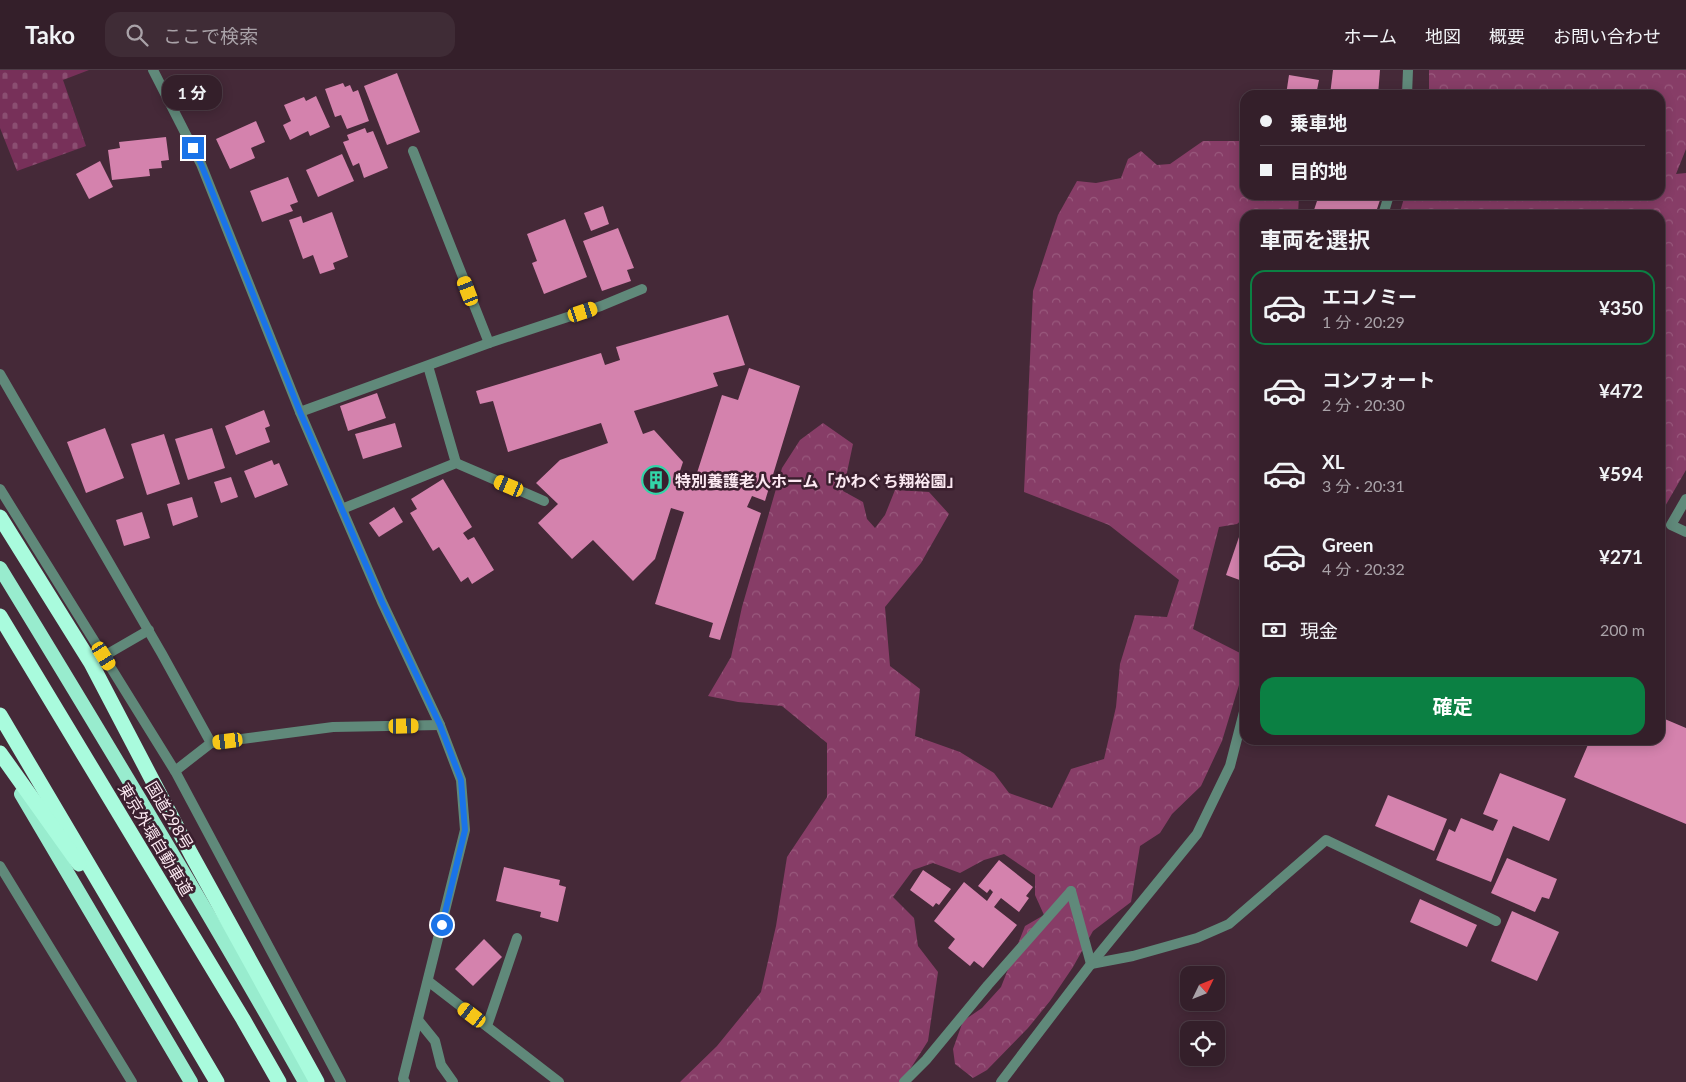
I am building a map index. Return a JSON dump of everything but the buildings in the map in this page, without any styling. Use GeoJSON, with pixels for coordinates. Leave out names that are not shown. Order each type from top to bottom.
{"type":"FeatureCollection","features":[{"type":"Feature","properties":{"kind":"highway"},"geometry":{"type":"LineString","coordinates":[[0,517],[90,663],[190,854],[317,1082]]}},
{"type":"Feature","properties":{"kind":"highway","name":"国道298号"},"geometry":{"type":"LineString","coordinates":[[0,568],[88,710],[234,957],[305,1082]]}},
{"type":"Feature","properties":{"kind":"highway","name":"東京外環自動車道"},"geometry":{"type":"LineString","coordinates":[[0,616],[238,1010],[278,1082]]}},
{"type":"Feature","properties":{"kind":"highway"},"geometry":{"type":"LineString","coordinates":[[0,715],[218,1082]]}},
{"type":"Feature","properties":{"kind":"highway"},"geometry":{"type":"LineString","coordinates":[[0,753],[146,959]]}},
{"type":"Feature","properties":{"kind":"highway"},"geometry":{"type":"LineString","coordinates":[[0,758],[191,1082]]}},
{"type":"Feature","properties":{"kind":"street"},"geometry":{"type":"LineString","coordinates":[[153,70],[201,164],[300,412],[382,602],[440,725],[461,780],[465,830],[404,1079],[406,1082]]}},
{"type":"Feature","properties":{"kind":"street"},"geometry":{"type":"LineString","coordinates":[[1407,90],[1408,70]]}},
{"type":"Feature","properties":{"kind":"street"},"geometry":{"type":"LineString","coordinates":[[413,151],[489,343]]}},
{"type":"Feature","properties":{"kind":"street"},"geometry":{"type":"LineString","coordinates":[[300,412],[489,343],[602,306],[642,289]]}},
{"type":"Feature","properties":{"kind":"street"},"geometry":{"type":"LineString","coordinates":[[428,366],[456,463]]}},
{"type":"Feature","properties":{"kind":"street"},"geometry":{"type":"LineString","coordinates":[[0,374],[149,630],[211,743]]}},
{"type":"Feature","properties":{"kind":"street"},"geometry":{"type":"LineString","coordinates":[[342,509],[456,463],[544,502]]}},
{"type":"Feature","properties":{"kind":"street"},"geometry":{"type":"LineString","coordinates":[[0,489],[175,771],[341,1082]]}},
{"type":"Feature","properties":{"kind":"street"},"geometry":{"type":"LineString","coordinates":[[1686,499],[1671,525],[1686,532]]}},
{"type":"Feature","properties":{"kind":"street"},"geometry":{"type":"LineString","coordinates":[[104,656],[149,630]]}},
{"type":"Feature","properties":{"kind":"street"},"geometry":{"type":"LineString","coordinates":[[175,771],[211,743],[333,727],[440,725]]}},
{"type":"Feature","properties":{"kind":"street"},"geometry":{"type":"LineString","coordinates":[[1001,1082],[1091,964],[1197,834],[1230,766],[1240,727]]}},
{"type":"Feature","properties":{"kind":"street"},"geometry":{"type":"LineString","coordinates":[[1091,964],[1133,956],[1197,938],[1229,924],[1326,840],[1496,921]]}},
{"type":"Feature","properties":{"kind":"street"},"geometry":{"type":"LineString","coordinates":[[0,866],[132,1082]]}},
{"type":"Feature","properties":{"kind":"street"},"geometry":{"type":"LineString","coordinates":[[904,1082],[926,1060],[988,985],[1071,891],[1091,964]]}},
{"type":"Feature","properties":{"kind":"street"},"geometry":{"type":"LineString","coordinates":[[487,1026],[517,938]]}},
{"type":"Feature","properties":{"kind":"street"},"geometry":{"type":"LineString","coordinates":[[428,982],[559,1082]]}},
{"type":"Feature","properties":{"kind":"street"},"geometry":{"type":"LineString","coordinates":[[418,1020],[434,1041],[440,1065],[453,1082]]}},
{"type":"Feature","properties":{"kind":"green space"},"geometry":{"type":"Polygon","coordinates":[[[0,70],[89,70],[63,80],[86,146],[17,171],[0,128],[0,70]]]}},
{"type":"Feature","properties":{"kind":"green space"},"geometry":{"type":"Polygon","coordinates":[[[1429,70],[1686,70],[1686,149],[1676,174],[1686,173],[1686,470],[1665,506],[1665,210],[1400,210],[1404,200],[1665,200],[1665,90],[1429,90],[1429,70]]]}},
{"type":"Feature","properties":{"kind":"green space"},"geometry":{"type":"Polygon","coordinates":[[[1203,141],[1240,141],[1240,200],[1299,200],[1298,210],[1240,210],[1240,521],[1237,524],[1219,527],[1193,629],[1240,653],[1240,675],[1239,685],[1222,741],[1201,786],[1172,814],[1160,833],[1140,846],[1131,902],[1093,931],[1073,967],[1050,1001],[1028,1028],[987,1070],[973,1078],[955,1064],[953,1049],[963,1021],[982,1008],[1001,987],[1025,926],[1044,915],[1035,895],[1035,875],[1004,854],[984,860],[960,873],[933,863],[913,870],[893,897],[914,918],[918,946],[938,972],[928,1041],[902,1082],[680,1082],[717,1046],[761,992],[776,926],[787,857],[827,797],[827,743],[782,706],[738,702],[708,696],[731,657],[742,607],[782,468],[800,440],[823,423],[853,444],[843,491],[863,502],[867,519],[875,528],[885,515],[895,490],[929,492],[949,514],[921,563],[885,607],[890,666],[920,689],[915,736],[960,752],[994,773],[1009,793],[1052,808],[1071,769],[1104,759],[1116,707],[1120,664],[1135,615],[1167,617],[1179,580],[1109,525],[1024,492],[1033,291],[1058,215],[1077,181],[1096,183],[1121,178],[1128,159],[1141,151],[1157,165],[1170,164],[1203,141]]]}},
{"type":"Feature","properties":{"kind":"place","name":"特別養護老人ホーム「かわぐち翔裕園」"},"geometry":{"type":"Point","coordinates":[656,480]}},
{"type":"Feature","properties":{"kind":"route"},"geometry":{"type":"LineString","coordinates":[[193,148],[300,412],[382,602],[440,725],[461,780],[465,830],[442,925]]}}]}
